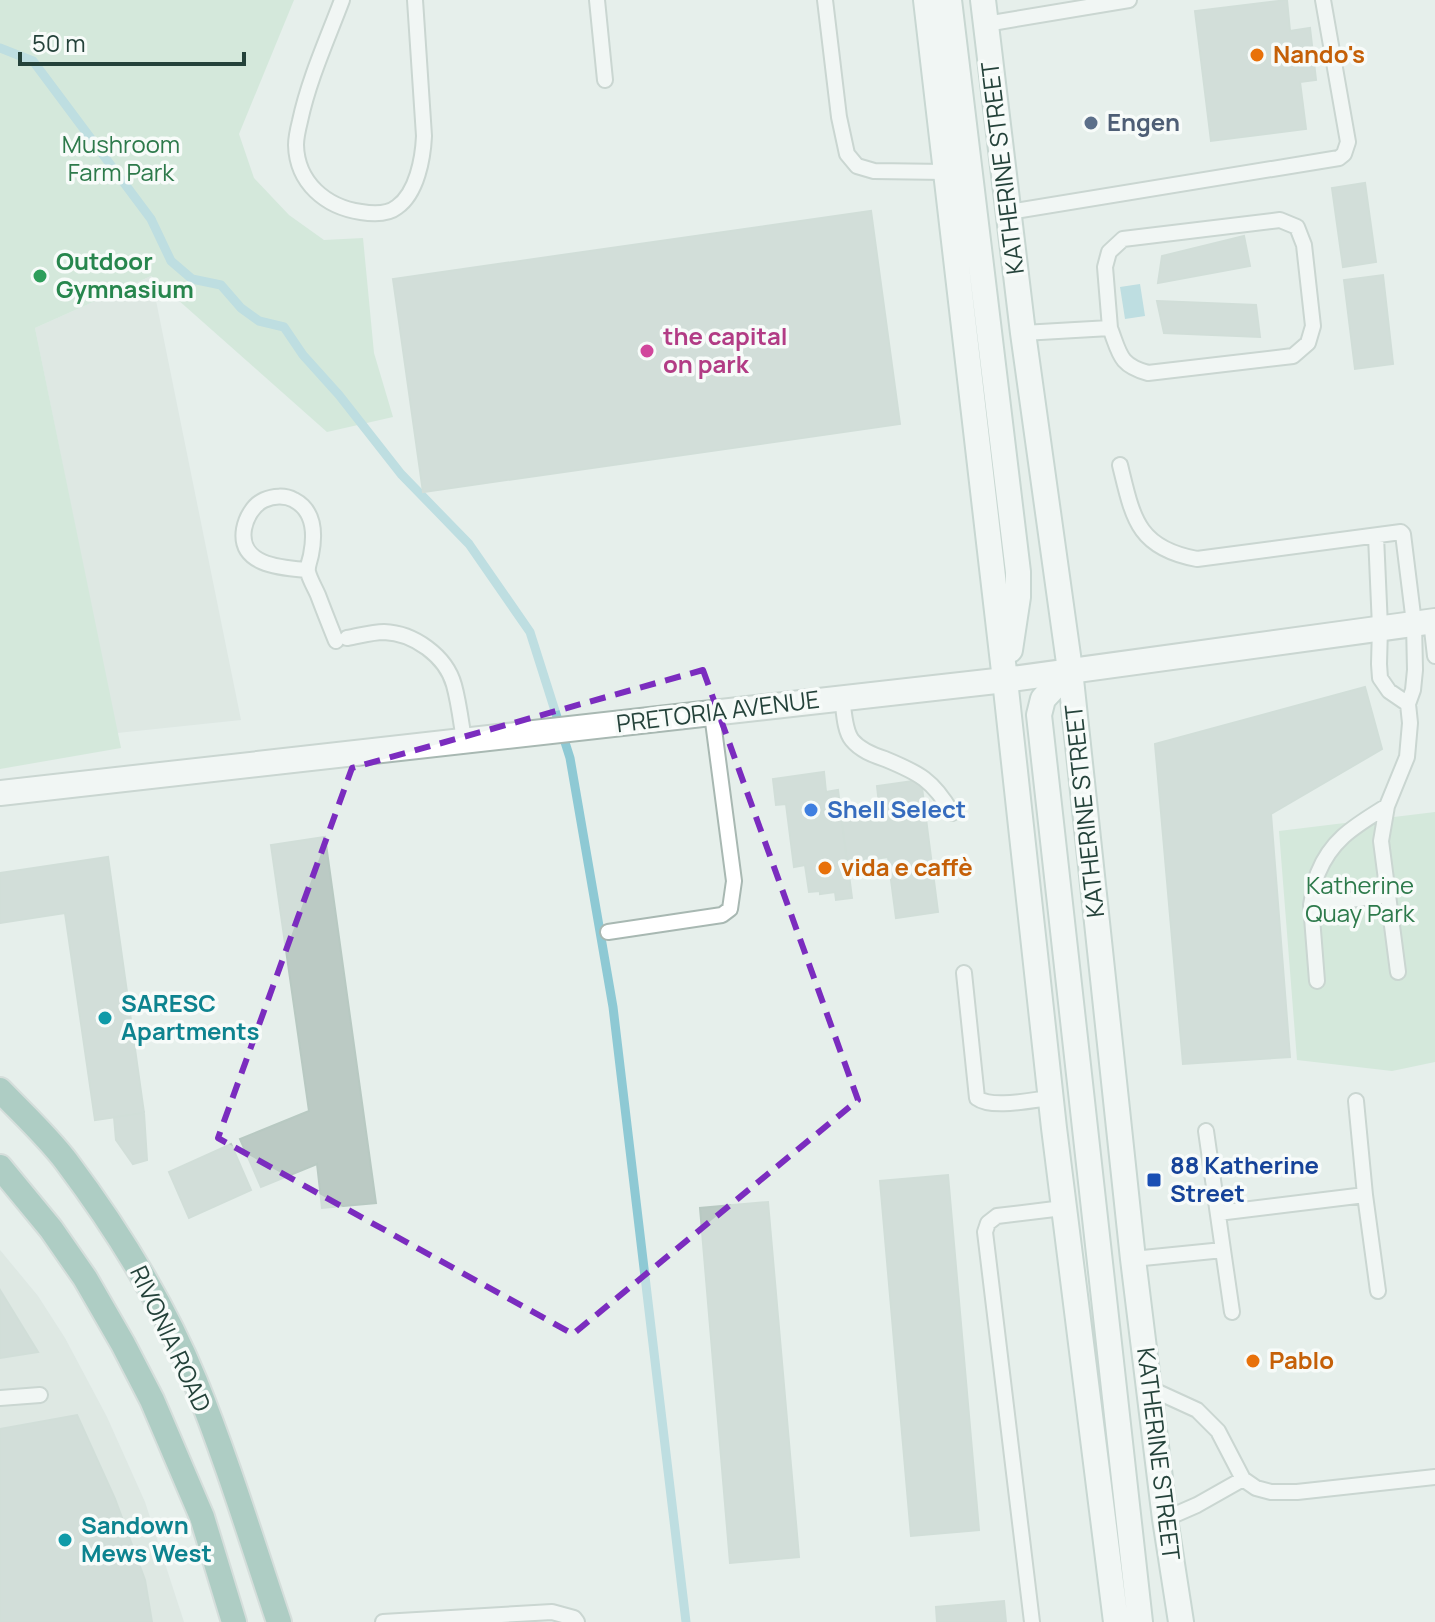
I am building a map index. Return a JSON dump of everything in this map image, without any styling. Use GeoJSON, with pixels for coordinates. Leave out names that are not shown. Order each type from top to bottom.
{"type":"FeatureCollection","features":[{"type":"Feature","properties":{"kind":"main road"},"geometry":{"type":"LineString","coordinates":[[926,0],[1050,1098],[1116,1622]]}},
{"type":"Feature","properties":{"kind":"main road"},"geometry":{"type":"LineString","coordinates":[[949,0],[1018,572],[1018,597],[1005,680]]}},
{"type":"Feature","properties":{"kind":"main road","name":"KATHERINE STREET"},"geometry":{"type":"LineString","coordinates":[[984,12],[1023,333],[1070,670],[1133,1259],[1181,1622]]}},
{"type":"Feature","properties":{"kind":"main road","name":"PRETORIA AVENUE"},"geometry":{"type":"LineString","coordinates":[[0,793],[1005,680],[1427,622]]}},
{"type":"Feature","properties":{"kind":"main road"},"geometry":{"type":"LineString","coordinates":[[1070,670],[1043,699],[1039,715],[1140,1622]]}},
{"type":"Feature","properties":{"kind":"main road","name":"RIVONIA ROAD"},"geometry":{"type":"LineString","coordinates":[[0,1090],[65,1159],[131,1257],[166,1319],[194,1380],[279,1622]]}},
{"type":"Feature","properties":{"kind":"main road","name":"RIVONIA ROAD"},"geometry":{"type":"LineString","coordinates":[[0,1167],[51,1229],[85,1278],[152,1400],[202,1517],[234,1622]]}},
{"type":"Feature","properties":{"kind":"lane"},"geometry":{"type":"LineString","coordinates":[[342,0],[303,108],[296,141],[297,159],[305,179],[322,197],[351,211],[376,214],[398,207],[417,179],[423,156],[415,0]]}},
{"type":"Feature","properties":{"kind":"lane"},"geometry":{"type":"LineString","coordinates":[[597,0],[605,80]]}},
{"type":"Feature","properties":{"kind":"lane"},"geometry":{"type":"LineString","coordinates":[[825,0],[839,117],[851,161],[863,169],[874,171],[946,172]]}},
{"type":"Feature","properties":{"kind":"lane"},"geometry":{"type":"LineString","coordinates":[[984,12],[1129,0]]}},
{"type":"Feature","properties":{"kind":"lane"},"geometry":{"type":"LineString","coordinates":[[1009,212],[1339,158],[1348,142],[1323,0]]}},
{"type":"Feature","properties":{"kind":"lane"},"geometry":{"type":"LineString","coordinates":[[1280,220],[1297,227],[1304,245],[1313,326],[1308,343],[1293,356],[1148,373],[1131,369],[1121,358],[1110,328],[1105,267],[1109,252],[1123,239],[1280,220]]}},
{"type":"Feature","properties":{"kind":"lane"},"geometry":{"type":"LineString","coordinates":[[1023,333],[1110,328]]}},
{"type":"Feature","properties":{"kind":"lane"},"geometry":{"type":"LineString","coordinates":[[1120,465],[1131,510],[1142,531],[1170,552],[1182,556],[1197,559],[1401,532],[1435,656]]}},
{"type":"Feature","properties":{"kind":"lane"},"geometry":{"type":"LineString","coordinates":[[307,570],[271,566],[251,555],[244,541],[244,527],[252,509],[262,501],[275,496],[284,497],[294,500],[309,515],[314,542],[307,570],[342,640],[387,632],[407,636],[430,650],[448,671],[454,684],[464,740]]}},
{"type":"Feature","properties":{"kind":"lane"},"geometry":{"type":"LineString","coordinates":[[1376,536],[1380,678],[1389,691],[1408,704]]}},
{"type":"Feature","properties":{"kind":"lane"},"geometry":{"type":"LineString","coordinates":[[1398,972],[1381,841],[1387,806],[1407,757],[1408,704],[1427,622]]}},
{"type":"Feature","properties":{"kind":"lane"},"geometry":{"type":"LineString","coordinates":[[842,697],[852,740],[870,753],[926,780],[952,813]]}},
{"type":"Feature","properties":{"kind":"lane"},"geometry":{"type":"LineString","coordinates":[[608,932],[722,915],[730,909],[734,881],[712,714]]}},
{"type":"Feature","properties":{"kind":"lane"},"geometry":{"type":"LineString","coordinates":[[1317,981],[1311,905],[1317,875],[1340,838],[1387,806]]}},
{"type":"Feature","properties":{"kind":"lane"},"geometry":{"type":"LineString","coordinates":[[1311,905],[1388,895]]}},
{"type":"Feature","properties":{"kind":"lane"},"geometry":{"type":"LineString","coordinates":[[964,973],[979,1101],[990,1104],[1050,1098]]}},
{"type":"Feature","properties":{"kind":"lane"},"geometry":{"type":"LineString","coordinates":[[1356,1101],[1378,1291]]}},
{"type":"Feature","properties":{"kind":"lane"},"geometry":{"type":"LineString","coordinates":[[1206,1131],[1232,1312]]}},
{"type":"Feature","properties":{"kind":"lane"},"geometry":{"type":"LineString","coordinates":[[1218,1213],[1365,1195]]}},
{"type":"Feature","properties":{"kind":"lane"},"geometry":{"type":"LineString","coordinates":[[1032,1622],[985,1232],[988,1223],[997,1216],[1063,1208]]}},
{"type":"Feature","properties":{"kind":"lane"},"geometry":{"type":"LineString","coordinates":[[1133,1259],[1223,1250]]}},
{"type":"Feature","properties":{"kind":"lane"},"geometry":{"type":"LineString","coordinates":[[1149,1388],[1197,1410],[1218,1431],[1243,1479],[1256,1488],[1271,1492],[1297,1492],[1435,1477]]}},
{"type":"Feature","properties":{"kind":"lane"},"geometry":{"type":"LineString","coordinates":[[0,1398],[40,1395]]}},
{"type":"Feature","properties":{"kind":"lane"},"geometry":{"type":"LineString","coordinates":[[1165,1519],[1243,1479]]}},
{"type":"Feature","properties":{"kind":"lane"},"geometry":{"type":"LineString","coordinates":[[383,1622],[552,1612],[574,1618],[577,1622]]}},
{"type":"Feature","properties":{"kind":"highlighted area"},"geometry":{"type":"Polygon","coordinates":[[[703,670],[858,1100],[573,1334],[218,1138],[352,768],[703,670]]]}},
{"type":"Feature","properties":{"kind":"shaded area"},"geometry":{"type":"Polygon","coordinates":[[[151,276],[241,720],[117,733],[35,328],[151,276]]]}},
{"type":"Feature","properties":{"kind":"shaded area","name":"Sandown Mews West"},"geometry":{"type":"Polygon","coordinates":[[[0,1250],[38,1296],[65,1338],[107,1417],[145,1502],[184,1622],[0,1622],[0,1250]]]}},
{"type":"Feature","properties":{"kind":"green space","name":"Mushroom Farm Park"},"geometry":{"type":"Polygon","coordinates":[[[0,0],[294,0],[239,134],[254,178],[289,215],[324,240],[363,238],[374,353],[393,417],[327,432],[151,276],[35,328],[121,748],[0,769],[0,0]]]}},
{"type":"Feature","properties":{"kind":"green space","name":"Katherine Quay Park"},"geometry":{"type":"Polygon","coordinates":[[[1435,812],[1435,1062],[1392,1071],[1297,1060],[1279,831],[1435,812]]]}},
{"type":"Feature","properties":{"kind":"water"},"geometry":{"type":"Polygon","coordinates":[[[1140,284],[1145,316],[1125,319],[1120,287],[1140,284]]]}},
{"type":"Feature","properties":{"kind":"building","name":"Nando's"},"geometry":{"type":"Polygon","coordinates":[[[1287,0],[1290,31],[1310,28],[1316,80],[1300,82],[1306,129],[1211,141],[1195,11],[1287,0]]]}},
{"type":"Feature","properties":{"kind":"building"},"geometry":{"type":"Polygon","coordinates":[[[1365,183],[1376,262],[1343,267],[1332,188],[1365,183]]]}},
{"type":"Feature","properties":{"kind":"building","name":"the capital on park"},"geometry":{"type":"Polygon","coordinates":[[[871,211],[900,424],[423,492],[393,279],[871,211]]]}},
{"type":"Feature","properties":{"kind":"building"},"geometry":{"type":"Polygon","coordinates":[[[1244,236],[1250,266],[1158,283],[1162,256],[1244,236]]]}},
{"type":"Feature","properties":{"kind":"building"},"geometry":{"type":"Polygon","coordinates":[[[1383,275],[1393,364],[1355,369],[1344,280],[1383,275]]]}},
{"type":"Feature","properties":{"kind":"building"},"geometry":{"type":"Polygon","coordinates":[[[1157,301],[1256,305],[1260,337],[1164,333],[1157,301]]]}},
{"type":"Feature","properties":{"kind":"building"},"geometry":{"type":"Polygon","coordinates":[[[1365,687],[1382,749],[1271,814],[1290,1057],[1183,1064],[1155,744],[1365,687]]]}},
{"type":"Feature","properties":{"kind":"building"},"geometry":{"type":"Polygon","coordinates":[[[824,772],[826,792],[838,790],[852,898],[836,900],[835,892],[809,892],[805,865],[794,867],[786,804],[776,805],[773,779],[824,772]]]}},
{"type":"Feature","properties":{"kind":"building"},"geometry":{"type":"Polygon","coordinates":[[[921,780],[938,912],[896,918],[888,857],[847,863],[840,809],[879,804],[877,786],[921,780]]]}},
{"type":"Feature","properties":{"kind":"building"},"geometry":{"type":"Polygon","coordinates":[[[325,837],[376,1203],[322,1208],[317,1164],[261,1187],[240,1139],[309,1111],[271,845],[325,837]]]}},
{"type":"Feature","properties":{"kind":"building","name":"SARESC Apartments"},"geometry":{"type":"Polygon","coordinates":[[[108,857],[144,1113],[95,1120],[65,913],[0,923],[0,873],[108,857]]]}},
{"type":"Feature","properties":{"kind":"building"},"geometry":{"type":"Polygon","coordinates":[[[144,1113],[147,1160],[133,1164],[116,1140],[114,1117],[144,1113]]]}},
{"type":"Feature","properties":{"kind":"building"},"geometry":{"type":"Polygon","coordinates":[[[231,1144],[251,1190],[189,1218],[169,1172],[231,1144]]]}},
{"type":"Feature","properties":{"kind":"building"},"geometry":{"type":"Polygon","coordinates":[[[948,1175],[979,1530],[911,1536],[880,1181],[948,1175]]]}},
{"type":"Feature","properties":{"kind":"building"},"geometry":{"type":"Polygon","coordinates":[[[768,1202],[799,1557],[730,1563],[700,1208],[768,1202]]]}},
{"type":"Feature","properties":{"kind":"building"},"geometry":{"type":"Polygon","coordinates":[[[0,1290],[38,1352],[0,1358],[0,1290]]]}},
{"type":"Feature","properties":{"kind":"building","name":"Sandown Mews West"},"geometry":{"type":"Polygon","coordinates":[[[77,1415],[115,1499],[145,1580],[152,1622],[0,1622],[0,1429],[77,1415]]]}},
{"type":"Feature","properties":{"kind":"building"},"geometry":{"type":"Polygon","coordinates":[[[1004,1601],[1006,1622],[937,1622],[936,1607],[1004,1601]]]}},
{"type":"Feature","properties":{"kind":"waterway"},"geometry":{"type":"LineString","coordinates":[[0,48],[33,61],[151,219],[171,261],[192,279],[221,285],[241,308],[259,321],[284,327],[303,355],[401,474],[469,544],[530,632],[570,758],[613,1007],[686,1622]]}},
{"type":"Feature","properties":{"kind":"place","name":"Nando's"},"geometry":{"type":"Point","coordinates":[1257,55]}},
{"type":"Feature","properties":{"kind":"place","name":"Engen"},"geometry":{"type":"Point","coordinates":[1091,123]}},
{"type":"Feature","properties":{"kind":"place","name":"Outdoor Gymnasium"},"geometry":{"type":"Point","coordinates":[40,276]}},
{"type":"Feature","properties":{"kind":"place","name":"the capital on park"},"geometry":{"type":"Point","coordinates":[647,351]}},
{"type":"Feature","properties":{"kind":"place","name":"Shell Select"},"geometry":{"type":"Point","coordinates":[811,810]}},
{"type":"Feature","properties":{"kind":"place","name":"vida e caffè"},"geometry":{"type":"Point","coordinates":[825,868]}},
{"type":"Feature","properties":{"kind":"place","name":"SARESC Apartments"},"geometry":{"type":"Point","coordinates":[105,1018]}},
{"type":"Feature","properties":{"kind":"place","name":"88 Katherine Street"},"geometry":{"type":"Point","coordinates":[1154,1180]}},
{"type":"Feature","properties":{"kind":"place","name":"Pablo"},"geometry":{"type":"Point","coordinates":[1253,1361]}},
{"type":"Feature","properties":{"kind":"place","name":"Sandown Mews West"},"geometry":{"type":"Point","coordinates":[65,1540]}}]}
